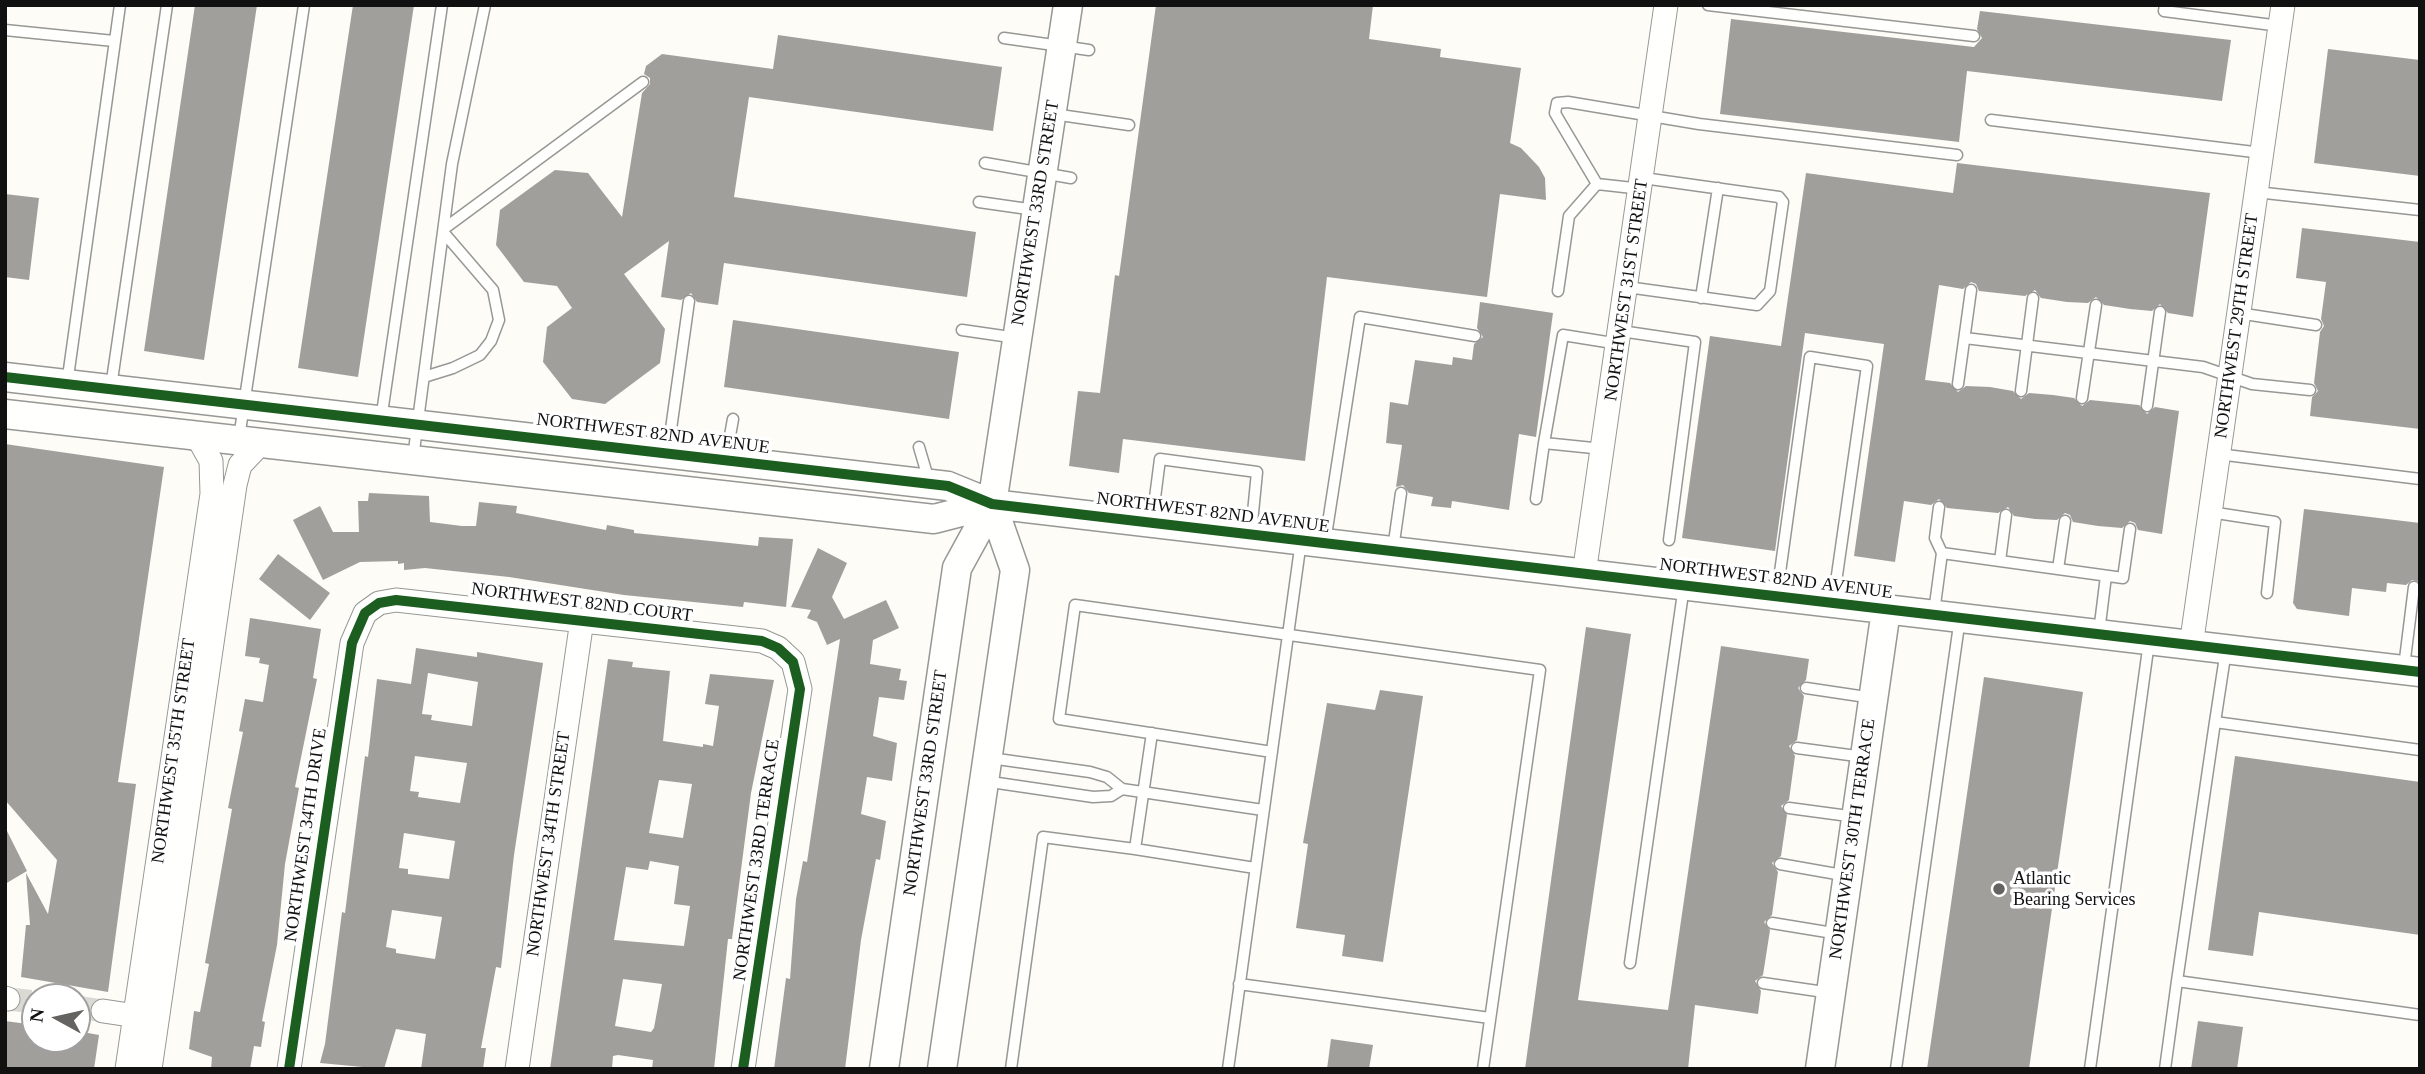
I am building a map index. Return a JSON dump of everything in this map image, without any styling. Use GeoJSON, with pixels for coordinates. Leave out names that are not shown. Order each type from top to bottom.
{"type":"FeatureCollection","features":[{"type":"Feature","properties":{"kind":"street","name":"NORTHWEST 33RD STREET"},"geometry":{"type":"LineString","coordinates":[[884,1069],[957,568],[992,504],[1051,114],[1075,48],[1068,5]]}},
{"type":"Feature","properties":{"kind":"street","name":"NORTHWEST 31ST STREET"},"geometry":{"type":"LineString","coordinates":[[1584,575],[1666,5]]}},
{"type":"Feature","properties":{"kind":"street","name":"NORTHWEST 29TH STREET"},"geometry":{"type":"LineString","coordinates":[[2191,646],[2281,16]]}},
{"type":"Feature","properties":{"kind":"street","name":"NORTHWEST 82ND AVENUE"},"geometry":{"type":"LineString","coordinates":[[5,377],[948,486],[992,504],[1250,536],[2412,671]]}},
{"type":"Feature","properties":{"kind":"street","name":"NORTHWEST 82ND AVENUE"},"geometry":{"type":"LineString","coordinates":[[5,414],[934,519],[992,504]]}},
{"type":"Feature","properties":{"kind":"street","name":"NORTHWEST 35TH STREET"},"geometry":{"type":"LineString","coordinates":[[127,1069],[146,1017],[190,715],[213,482],[211,461],[197,436]]}},
{"type":"Feature","properties":{"kind":"street","name":"NORTHWEST 35TH STREET"},"geometry":{"type":"LineString","coordinates":[[190,715],[235,485],[250,442]]}},
{"type":"Feature","properties":{"kind":"street"},"geometry":{"type":"LineString","coordinates":[[591,482],[619,469],[636,469],[656,452]]}},
{"type":"Feature","properties":{"kind":"street","name":"NORTHWEST 33RD STREET"},"geometry":{"type":"LineString","coordinates":[[942,1069],[1015,570],[992,504]]}},
{"type":"Feature","properties":{"kind":"street","name":"NORTHWEST 82ND COURT"},"geometry":{"type":"LineString","coordinates":[[368,611],[388,600],[406,600],[582,620],[762,641],[778,648],[790,659]]}},
{"type":"Feature","properties":{"kind":"street","name":"NORTHWEST 30TH TERRACE"},"geometry":{"type":"LineString","coordinates":[[1820,1069],[1886,610]]}},
{"type":"Feature","properties":{"kind":"street","name":"NORTHWEST 34TH DRIVE"},"geometry":{"type":"LineString","coordinates":[[289,1069],[352,643],[358,623],[368,611]]}},
{"type":"Feature","properties":{"kind":"street","name":"NORTHWEST 34TH STREET"},"geometry":{"type":"LineString","coordinates":[[517,1069],[582,620]]}},
{"type":"Feature","properties":{"kind":"street","name":"NORTHWEST 33RD TERRACE"},"geometry":{"type":"LineString","coordinates":[[743,1069],[800,689],[797,672],[790,659]]}},
{"type":"Feature","properties":{"kind":"street"},"geometry":{"type":"LineString","coordinates":[[103,1011],[146,1017]]}},
{"type":"Feature","properties":{"kind":"street","name":"NORTHWEST 35TH STREET"},"geometry":{"type":"LineString","coordinates":[[146,1017],[150,1069]]}},
{"type":"Feature","properties":{"kind":"lane"},"geometry":{"type":"LineString","coordinates":[[67,384],[120,5]]}},
{"type":"Feature","properties":{"kind":"lane"},"geometry":{"type":"LineString","coordinates":[[110,389],[167,5]]}},
{"type":"Feature","properties":{"kind":"lane"},"geometry":{"type":"LineString","coordinates":[[250,442],[244,404],[304,5]]}},
{"type":"Feature","properties":{"kind":"lane"},"geometry":{"type":"LineString","coordinates":[[381,420],[442,5]]}},
{"type":"Feature","properties":{"kind":"lane"},"geometry":{"type":"LineString","coordinates":[[412,461],[452,164],[485,5]]}},
{"type":"Feature","properties":{"kind":"lane"},"geometry":{"type":"LineString","coordinates":[[1708,5],[1974,36]]}},
{"type":"Feature","properties":{"kind":"lane"},"geometry":{"type":"LineString","coordinates":[[2165,5],[2164,12],[2281,16]]}},
{"type":"Feature","properties":{"kind":"lane"},"geometry":{"type":"LineString","coordinates":[[5,30],[114,41]]}},
{"type":"Feature","properties":{"kind":"lane"},"geometry":{"type":"LineString","coordinates":[[1004,38],[1075,48]]}},
{"type":"Feature","properties":{"kind":"lane"},"geometry":{"type":"LineString","coordinates":[[444,230],[643,82]]}},
{"type":"Feature","properties":{"kind":"lane"},"geometry":{"type":"LineString","coordinates":[[1597,184],[1555,114],[1557,103],[1568,102],[1699,124],[1957,155]]}},
{"type":"Feature","properties":{"kind":"lane"},"geometry":{"type":"LineString","coordinates":[[1051,114],[1129,125]]}},
{"type":"Feature","properties":{"kind":"lane"},"geometry":{"type":"LineString","coordinates":[[1991,120],[2262,153]]}},
{"type":"Feature","properties":{"kind":"lane"},"geometry":{"type":"LineString","coordinates":[[985,163],[1071,178]]}},
{"type":"Feature","properties":{"kind":"lane"},"geometry":{"type":"LineString","coordinates":[[1558,291],[1569,216],[1597,184],[1642,183],[1773,193],[1783,202],[1770,291],[1757,305],[1627,287]]}},
{"type":"Feature","properties":{"kind":"lane"},"geometry":{"type":"LineString","coordinates":[[1701,298],[1718,188]]}},
{"type":"Feature","properties":{"kind":"lane"},"geometry":{"type":"LineString","coordinates":[[2256,192],[2420,210]]}},
{"type":"Feature","properties":{"kind":"lane"},"geometry":{"type":"LineString","coordinates":[[979,202],[1037,210]]}},
{"type":"Feature","properties":{"kind":"lane"},"geometry":{"type":"LineString","coordinates":[[424,377],[453,368],[480,355],[491,341],[499,320],[493,290],[444,230]]}},
{"type":"Feature","properties":{"kind":"lane"},"geometry":{"type":"LineString","coordinates":[[1958,384],[1971,290]]}},
{"type":"Feature","properties":{"kind":"lane"},"geometry":{"type":"LineString","coordinates":[[2021,391],[2033,298]]}},
{"type":"Feature","properties":{"kind":"lane"},"geometry":{"type":"LineString","coordinates":[[656,452],[671,429],[689,301]]}},
{"type":"Feature","properties":{"kind":"lane"},"geometry":{"type":"LineString","coordinates":[[2082,398],[2096,304]]}},
{"type":"Feature","properties":{"kind":"lane"},"geometry":{"type":"LineString","coordinates":[[2147,406],[2160,312]]}},
{"type":"Feature","properties":{"kind":"lane"},"geometry":{"type":"LineString","coordinates":[[2238,313],[2316,325]]}},
{"type":"Feature","properties":{"kind":"lane"},"geometry":{"type":"LineString","coordinates":[[1228,1069],[1288,635],[1313,543],[1360,317],[1475,336]]}},
{"type":"Feature","properties":{"kind":"lane"},"geometry":{"type":"LineString","coordinates":[[962,330],[1017,338]]}},
{"type":"Feature","properties":{"kind":"lane"},"geometry":{"type":"LineString","coordinates":[[1536,499],[1563,335],[1695,342],[1669,540]]}},
{"type":"Feature","properties":{"kind":"lane"},"geometry":{"type":"LineString","coordinates":[[1965,338],[2203,366],[2252,384],[2310,390]]}},
{"type":"Feature","properties":{"kind":"lane"},"geometry":{"type":"LineString","coordinates":[[1776,597],[1810,357],[1867,366],[1833,604]]}},
{"type":"Feature","properties":{"kind":"lane"},"geometry":{"type":"LineString","coordinates":[[726,460],[733,419]]}},
{"type":"Feature","properties":{"kind":"lane"},"geometry":{"type":"LineString","coordinates":[[1544,443],[1603,449]]}},
{"type":"Feature","properties":{"kind":"lane"},"geometry":{"type":"LineString","coordinates":[[919,447],[930,484]]}},
{"type":"Feature","properties":{"kind":"lane"},"geometry":{"type":"LineString","coordinates":[[2218,454],[2420,479]]}},
{"type":"Feature","properties":{"kind":"lane"},"geometry":{"type":"LineString","coordinates":[[1151,523],[1160,459],[1257,471],[1250,536]]}},
{"type":"Feature","properties":{"kind":"lane"},"geometry":{"type":"LineString","coordinates":[[1392,552],[1401,493]]}},
{"type":"Feature","properties":{"kind":"lane"},"geometry":{"type":"LineString","coordinates":[[1896,1069],[1947,617],[1942,553],[1935,537],[1939,507]]}},
{"type":"Feature","properties":{"kind":"lane"},"geometry":{"type":"LineString","coordinates":[[2210,512],[2275,522],[2267,593]]}},
{"type":"Feature","properties":{"kind":"lane"},"geometry":{"type":"LineString","coordinates":[[2000,561],[2006,515]]}},
{"type":"Feature","properties":{"kind":"lane"},"geometry":{"type":"LineString","coordinates":[[2059,569],[2065,521]]}},
{"type":"Feature","properties":{"kind":"lane"},"geometry":{"type":"LineString","coordinates":[[1942,553],[2123,578],[2130,529]]}},
{"type":"Feature","properties":{"kind":"lane"},"geometry":{"type":"LineString","coordinates":[[2098,635],[2106,576]]}},
{"type":"Feature","properties":{"kind":"lane"},"geometry":{"type":"LineString","coordinates":[[1630,963],[1684,586]]}},
{"type":"Feature","properties":{"kind":"lane"},"geometry":{"type":"LineString","coordinates":[[2412,671],[2414,587]]}},
{"type":"Feature","properties":{"kind":"lane"},"geometry":{"type":"LineString","coordinates":[[1272,752],[1059,719],[1075,605],[1540,670],[1483,1069]]}},
{"type":"Feature","properties":{"kind":"lane"},"geometry":{"type":"LineString","coordinates":[[2090,1069],[2150,641]]}},
{"type":"Feature","properties":{"kind":"lane"},"geometry":{"type":"LineString","coordinates":[[2165,1069],[2226,650]]}},
{"type":"Feature","properties":{"kind":"lane"},"geometry":{"type":"LineString","coordinates":[[1806,688],[1873,698]]}},
{"type":"Feature","properties":{"kind":"lane"},"geometry":{"type":"LineString","coordinates":[[2215,722],[2420,750]]}},
{"type":"Feature","properties":{"kind":"lane"},"geometry":{"type":"LineString","coordinates":[[1135,849],[1152,733]]}},
{"type":"Feature","properties":{"kind":"lane"},"geometry":{"type":"LineString","coordinates":[[1797,748],[1864,757]]}},
{"type":"Feature","properties":{"kind":"lane"},"geometry":{"type":"LineString","coordinates":[[985,769],[1093,797],[1111,796],[1122,789]]}},
{"type":"Feature","properties":{"kind":"lane"},"geometry":{"type":"LineString","coordinates":[[985,769],[1090,772],[1107,777],[1122,789],[1263,810]]}},
{"type":"Feature","properties":{"kind":"lane"},"geometry":{"type":"LineString","coordinates":[[1789,808],[1856,817]]}},
{"type":"Feature","properties":{"kind":"lane"},"geometry":{"type":"LineString","coordinates":[[1011,1069],[1043,836],[1255,868]]}},
{"type":"Feature","properties":{"kind":"lane"},"geometry":{"type":"LineString","coordinates":[[1780,864],[1847,876]]}},
{"type":"Feature","properties":{"kind":"lane"},"geometry":{"type":"LineString","coordinates":[[1772,923],[1839,934]]}},
{"type":"Feature","properties":{"kind":"lane"},"geometry":{"type":"LineString","coordinates":[[2177,981],[2420,1015]]}},
{"type":"Feature","properties":{"kind":"lane"},"geometry":{"type":"LineString","coordinates":[[1763,983],[1831,993]]}},
{"type":"Feature","properties":{"kind":"lane"},"geometry":{"type":"LineString","coordinates":[[1239,984],[1490,1018]]}},
{"type":"Feature","properties":{"kind":"building"},"geometry":{"type":"Polygon","coordinates":[[[195,5],[257,5],[204,360],[144,351],[195,5]]]}},
{"type":"Feature","properties":{"kind":"building"},"geometry":{"type":"Polygon","coordinates":[[[353,5],[414,5],[358,377],[298,368],[353,5]]]}},
{"type":"Feature","properties":{"kind":"building"},"geometry":{"type":"Polygon","coordinates":[[[1156,5],[1373,5],[1369,39],[1441,49],[1440,57],[1521,68],[1510,143],[1521,148],[1539,167],[1545,178],[1546,200],[1500,194],[1487,297],[1327,277],[1305,461],[1123,439],[1119,473],[1069,466],[1078,391],[1100,393],[1156,5]]]}},
{"type":"Feature","properties":{"kind":"building"},"geometry":{"type":"Polygon","coordinates":[[[1980,11],[2231,40],[2222,101],[1967,71],[1959,142],[1720,114],[1731,19],[1974,47],[1982,38],[1977,29],[1980,11]]]}},
{"type":"Feature","properties":{"kind":"building"},"geometry":{"type":"Polygon","coordinates":[[[778,35],[1002,67],[993,131],[749,97],[734,197],[976,232],[967,297],[724,263],[718,305],[697,302],[691,293],[681,300],[661,297],[669,241],[624,274],[665,329],[660,363],[605,404],[572,399],[543,362],[547,327],[572,308],[557,286],[524,282],[496,245],[500,210],[555,170],[588,173],[622,217],[642,93],[650,84],[650,78],[644,74],[646,66],[662,54],[773,69],[778,35]]]}},
{"type":"Feature","properties":{"kind":"building"},"geometry":{"type":"Polygon","coordinates":[[[2328,49],[2420,60],[2420,176],[2314,163],[2328,49]]]}},
{"type":"Feature","properties":{"kind":"building"},"geometry":{"type":"Polygon","coordinates":[[[1957,163],[2210,193],[2193,317],[2168,313],[2160,304],[2152,311],[2104,305],[2096,297],[2088,303],[2067,302],[2041,298],[2035,290],[2025,296],[1979,291],[1976,284],[1971,282],[1963,289],[1939,285],[1925,380],[1950,383],[1958,392],[1966,386],[1990,387],[2013,391],[2021,399],[2029,393],[2074,398],[2082,406],[2090,400],[2139,405],[2147,414],[2155,407],[2179,411],[2162,534],[2138,530],[2135,523],[2130,521],[2122,528],[2098,526],[2073,522],[2070,515],[2065,513],[2057,520],[2035,519],[2014,516],[2008,507],[1998,513],[1947,508],[1939,499],[1931,505],[1904,501],[1895,562],[1854,556],[1884,344],[1805,333],[1775,551],[1682,538],[1710,336],[1781,346],[1806,173],[1953,193],[1957,163]]]}},
{"type":"Feature","properties":{"kind":"building"},"geometry":{"type":"Polygon","coordinates":[[[5,194],[39,198],[29,280],[5,277],[5,194]]]}},
{"type":"Feature","properties":{"kind":"building"},"geometry":{"type":"Polygon","coordinates":[[[2302,228],[2420,242],[2420,429],[2310,416],[2312,397],[2318,391],[2314,383],[2320,332],[2324,326],[2321,319],[2326,282],[2296,278],[2302,228]]]}},
{"type":"Feature","properties":{"kind":"building"},"geometry":{"type":"Polygon","coordinates":[[[1480,302],[1553,313],[1536,437],[1519,434],[1509,510],[1452,501],[1451,508],[1431,506],[1433,497],[1409,493],[1403,485],[1396,487],[1402,445],[1386,443],[1390,402],[1408,405],[1415,360],[1452,365],[1453,357],[1472,360],[1474,344],[1483,337],[1477,328],[1480,302]]]}},
{"type":"Feature","properties":{"kind":"building"},"geometry":{"type":"Polygon","coordinates":[[[733,320],[959,352],[949,419],[724,387],[733,320]]]}},
{"type":"Feature","properties":{"kind":"building"},"geometry":{"type":"Polygon","coordinates":[[[5,444],[164,467],[118,782],[136,784],[108,992],[91,989],[91,983],[56,983],[21,977],[26,925],[30,925],[26,873],[48,914],[57,860],[5,800],[5,444]]]}},
{"type":"Feature","properties":{"kind":"building"},"geometry":{"type":"Polygon","coordinates":[[[369,493],[429,496],[430,522],[462,526],[476,526],[479,502],[517,506],[516,513],[606,530],[607,525],[634,530],[634,533],[758,546],[759,537],[793,539],[786,607],[744,602],[743,607],[624,595],[509,577],[425,568],[404,570],[404,563],[398,564],[398,561],[360,562],[323,580],[293,520],[320,506],[333,532],[359,532],[358,501],[368,501],[369,493]]]}},
{"type":"Feature","properties":{"kind":"building"},"geometry":{"type":"Polygon","coordinates":[[[2304,509],[2420,523],[2420,582],[2412,580],[2406,585],[2387,583],[2386,592],[2352,588],[2349,616],[2297,609],[2293,603],[2304,509]]]}},
{"type":"Feature","properties":{"kind":"building"},"geometry":{"type":"Polygon","coordinates":[[[818,548],[847,563],[832,597],[844,619],[886,600],[899,628],[873,640],[870,664],[901,669],[899,680],[907,681],[904,700],[879,697],[873,736],[897,743],[892,781],[867,777],[861,814],[886,821],[880,860],[876,859],[861,940],[845,1069],[774,1069],[786,978],[790,979],[796,899],[803,861],[807,862],[840,639],[827,645],[817,622],[807,618],[811,610],[791,607],[818,548]]]}},
{"type":"Feature","properties":{"kind":"building"},"geometry":{"type":"Polygon","coordinates":[[[278,554],[330,593],[310,620],[259,579],[278,554]]]}},
{"type":"Feature","properties":{"kind":"building"},"geometry":{"type":"Polygon","coordinates":[[[250,618],[321,629],[313,678],[317,679],[295,787],[299,788],[285,864],[277,945],[262,1021],[265,1022],[261,1047],[254,1046],[250,1069],[211,1069],[212,1057],[189,1049],[194,1011],[200,1012],[209,964],[205,963],[232,809],[228,808],[243,732],[239,731],[245,699],[263,702],[269,665],[259,663],[260,658],[245,656],[250,618]]]}},
{"type":"Feature","properties":{"kind":"building"},"geometry":{"type":"Polygon","coordinates":[[[1586,627],[1631,634],[1578,1000],[1668,1010],[1721,646],[1809,659],[1806,680],[1798,688],[1804,696],[1797,740],[1789,746],[1795,756],[1789,800],[1781,806],[1787,815],[1781,856],[1772,863],[1778,872],[1772,915],[1764,922],[1770,930],[1763,975],[1755,981],[1761,991],[1758,1014],[1695,1005],[1688,1069],[1525,1069],[1586,627]]]}},
{"type":"Feature","properties":{"kind":"building"},"geometry":{"type":"Polygon","coordinates":[[[416,648],[477,657],[477,652],[543,663],[514,855],[501,968],[496,967],[481,1048],[486,1048],[483,1069],[421,1069],[426,1034],[396,1029],[384,1069],[320,1063],[325,1044],[342,912],[345,913],[377,679],[411,684],[416,648]],[[428,673],[422,714],[432,715],[431,720],[472,726],[478,682],[428,673]],[[415,756],[410,791],[419,792],[418,797],[460,803],[467,763],[415,756]],[[404,833],[399,868],[408,869],[408,874],[449,879],[455,841],[404,833]],[[392,910],[386,947],[396,949],[396,953],[435,959],[442,917],[392,910]]]}},
{"type":"Feature","properties":{"kind":"building"},"geometry":{"type":"Polygon","coordinates":[[[608,659],[633,662],[632,667],[670,671],[663,741],[703,747],[703,744],[713,746],[719,706],[705,704],[710,674],[774,680],[751,793],[732,939],[728,939],[714,1069],[652,1069],[653,1060],[618,1055],[613,1056],[612,1069],[550,1069],[608,659]],[[659,780],[649,833],[683,838],[692,784],[659,780]],[[650,861],[648,870],[626,867],[614,940],[684,946],[690,906],[674,904],[679,866],[650,861]],[[623,979],[615,1026],[651,1032],[662,984],[623,979]]]}},
{"type":"Feature","properties":{"kind":"building"},"geometry":{"type":"Polygon","coordinates":[[[1984,677],[2083,692],[2029,1069],[1927,1069],[1984,677]]]}},
{"type":"Feature","properties":{"kind":"building"},"geometry":{"type":"Polygon","coordinates":[[[1380,690],[1423,696],[1383,962],[1342,956],[1345,935],[1296,928],[1308,844],[1303,843],[1327,703],[1375,710],[1380,690]]]}},
{"type":"Feature","properties":{"kind":"building"},"geometry":{"type":"Polygon","coordinates":[[[2235,756],[2420,782],[2420,935],[2259,912],[2253,956],[2208,950],[2235,756]]]}},
{"type":"Feature","properties":{"kind":"building"},"geometry":{"type":"Polygon","coordinates":[[[5,827],[27,871],[5,884],[5,827]]]}},
{"type":"Feature","properties":{"kind":"building"},"geometry":{"type":"Polygon","coordinates":[[[5,1021],[21,1023],[21,1053],[91,1053],[91,1034],[99,1035],[94,1069],[5,1069],[5,1021]]]}},
{"type":"Feature","properties":{"kind":"building"},"geometry":{"type":"Polygon","coordinates":[[[2198,1021],[2243,1027],[2237,1069],[2191,1069],[2198,1021]]]}},
{"type":"Feature","properties":{"kind":"building"},"geometry":{"type":"Polygon","coordinates":[[[1331,1039],[1373,1045],[1369,1069],[1327,1069],[1331,1039]]]}},
{"type":"Feature","properties":{"kind":"tunnel"},"geometry":{"type":"LineString","coordinates":[[8,999],[21,1000]]}},
{"type":"Feature","properties":{"kind":"tunnel"},"geometry":{"type":"LineString","coordinates":[[91,1009],[103,1011]]}},
{"type":"Feature","properties":{"kind":"cycle path"},"geometry":{"type":"LineString","coordinates":[[5,377],[948,486],[992,504],[2420,672]]}},
{"type":"Feature","properties":{"kind":"cycle path"},"geometry":{"type":"LineString","coordinates":[[289,1069],[352,643],[365,613],[379,603],[396,600],[762,641],[778,648],[793,662],[800,689],[743,1069]]}},
{"type":"Feature","properties":{"kind":"place","name":"Atlantic Bearing Services"},"geometry":{"type":"Point","coordinates":[1999,889]}}]}
